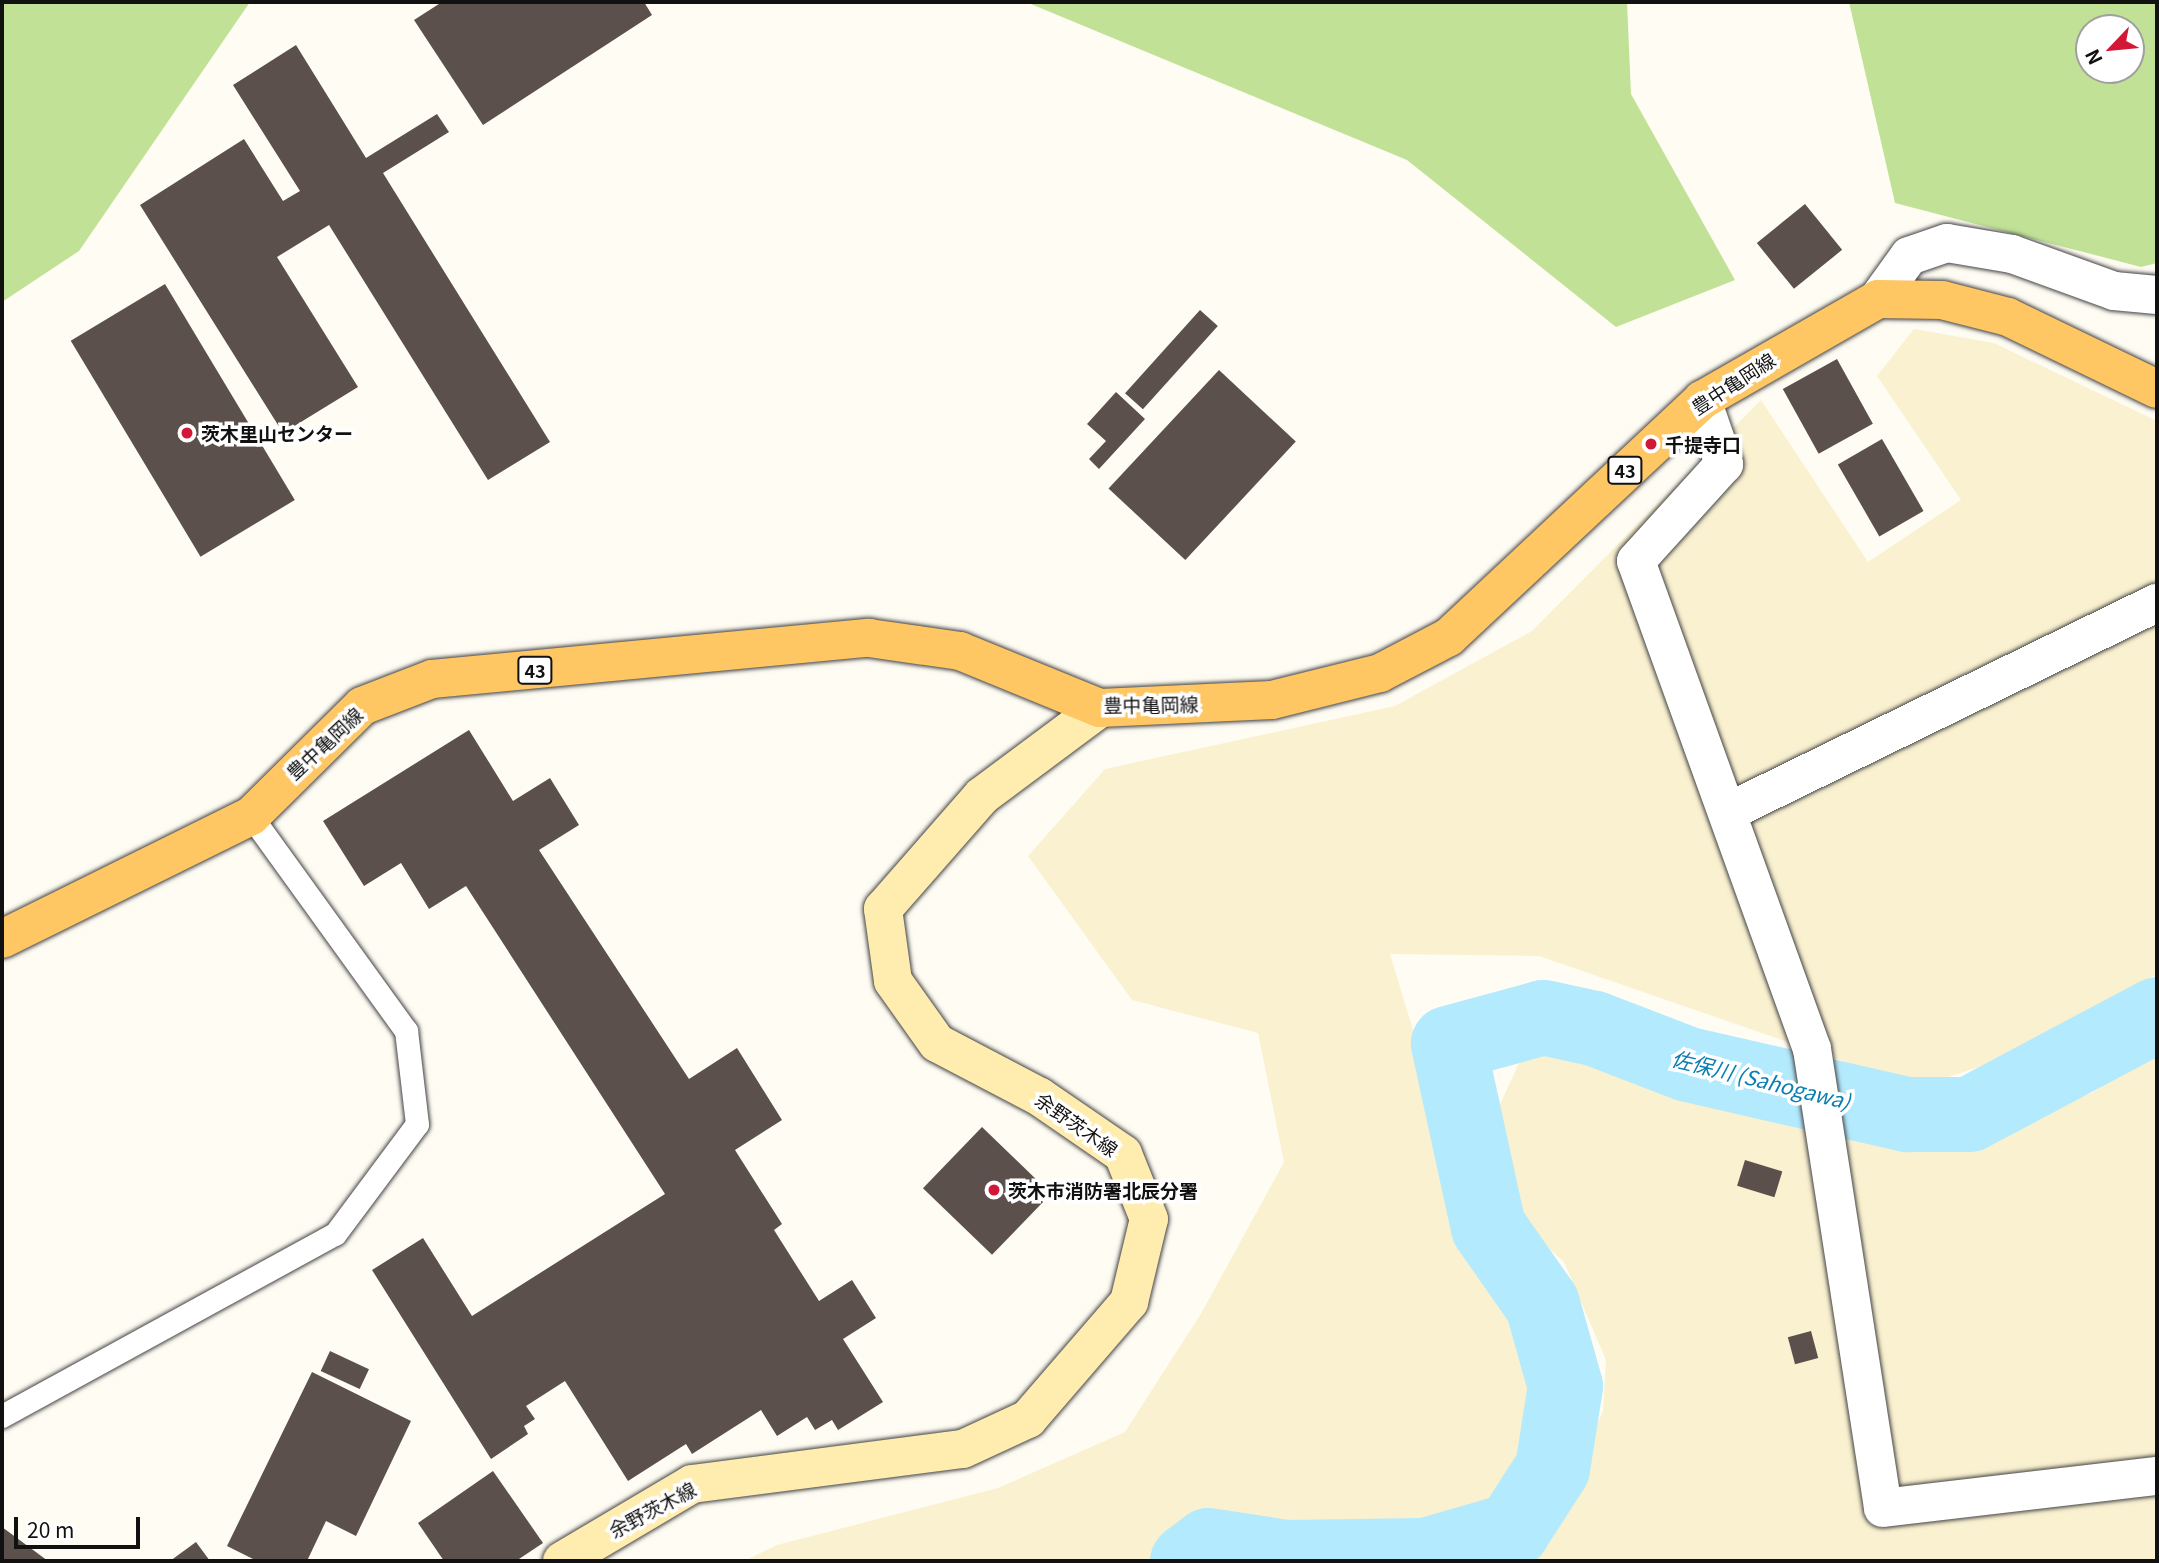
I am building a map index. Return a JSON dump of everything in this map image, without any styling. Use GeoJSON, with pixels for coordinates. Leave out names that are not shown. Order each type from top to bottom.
{"type":"FeatureCollection","features":[{"type":"Feature","properties":{"kind":"main road"},"geometry":{"type":"LineString","coordinates":[[1878,299],[1942,300],[2008,317],[2157,389]]}},
{"type":"Feature","properties":{"kind":"main road","name":"豊中亀岡線"},"geometry":{"type":"LineString","coordinates":[[2,939],[251,816],[362,706],[432,679],[869,638],[960,650],[1100,708],[1272,700],[1380,673],[1449,637],[1702,400],[1878,299]]}},
{"type":"Feature","properties":{"kind":"main road","name":"余野茨木線"},"geometry":{"type":"LineString","coordinates":[[562,1561],[692,1484],[963,1449],[1028,1419],[1129,1302],[1149,1219],[1123,1154],[1040,1097],[937,1044],[893,981],[883,909],[982,796],[1100,708]]}},
{"type":"Feature","properties":{"kind":"street"},"geometry":{"type":"LineString","coordinates":[[1878,299],[1909,256],[1947,243],[2012,254],[2114,291],[2157,295]]}},
{"type":"Feature","properties":{"kind":"street"},"geometry":{"type":"LineString","coordinates":[[1702,400],[1724,464],[1636,561],[1730,811],[1812,1049],[1883,1508],[2157,1476]]}},
{"type":"Feature","properties":{"kind":"street"},"geometry":{"type":"LineString","coordinates":[[1730,811],[2157,603]]}},
{"type":"Feature","properties":{"kind":"lane"},"geometry":{"type":"LineString","coordinates":[[2,1416],[335,1234],[417,1124],[406,1031],[251,816]]}},
{"type":"Feature","properties":{"kind":"shaded area"},"geometry":{"type":"Polygon","coordinates":[[[1914,329],[1994,343],[2157,421],[2157,974],[2012,1056],[1918,1087],[1539,956],[1390,954],[1478,1245],[1540,1333],[1539,1455],[1501,1501],[1408,1533],[1349,1537],[1201,1524],[1153,1561],[744,1561],[777,1545],[998,1488],[1125,1432],[1202,1312],[1284,1162],[1258,1033],[1132,1000],[1028,856],[1105,769],[1395,706],[1532,631],[1761,400],[1868,562],[1961,500],[1877,376],[1914,329]]]}},
{"type":"Feature","properties":{"kind":"shaded area"},"geometry":{"type":"Polygon","coordinates":[[[1526,1048],[1814,1130],[1958,1136],[2092,1093],[2157,1050],[2157,1561],[1481,1561],[1517,1548],[1581,1462],[1603,1411],[1606,1360],[1564,1262],[1505,1209],[1479,1150],[1526,1048]]]}},
{"type":"Feature","properties":{"kind":"green space"},"geometry":{"type":"Polygon","coordinates":[[[2,2],[250,2],[79,251],[2,302],[2,2]]]}},
{"type":"Feature","properties":{"kind":"green space"},"geometry":{"type":"Polygon","coordinates":[[[1026,2],[1627,2],[1631,94],[1735,280],[1616,327],[1407,160],[1026,2]]]}},
{"type":"Feature","properties":{"kind":"green space"},"geometry":{"type":"Polygon","coordinates":[[[1849,2],[2157,2],[2157,263],[2141,267],[1895,203],[1849,2]]]}},
{"type":"Feature","properties":{"kind":"building"},"geometry":{"type":"Polygon","coordinates":[[[442,2],[644,2],[652,15],[483,125],[414,20],[442,2]]]}},
{"type":"Feature","properties":{"kind":"building"},"geometry":{"type":"Polygon","coordinates":[[[296,45],[366,158],[437,114],[449,132],[383,173],[550,442],[488,480],[329,225],[277,257],[358,387],[283,433],[140,205],[244,139],[283,201],[300,191],[233,85],[296,45]]]}},
{"type":"Feature","properties":{"kind":"building"},"geometry":{"type":"Polygon","coordinates":[[[1805,204],[1842,250],[1794,289],[1757,243],[1805,204]]]}},
{"type":"Feature","properties":{"kind":"building"},"geometry":{"type":"Polygon","coordinates":[[[165,284],[295,500],[201,557],[71,341],[165,284]]]}},
{"type":"Feature","properties":{"kind":"building"},"geometry":{"type":"Polygon","coordinates":[[[1200,310],[1218,326],[1143,409],[1125,393],[1200,310]]]}},
{"type":"Feature","properties":{"kind":"building"},"geometry":{"type":"Polygon","coordinates":[[[1837,359],[1873,424],[1819,454],[1783,389],[1837,359]]]}},
{"type":"Feature","properties":{"kind":"building"},"geometry":{"type":"Polygon","coordinates":[[[1219,370],[1296,442],[1185,560],[1109,488],[1219,370]]]}},
{"type":"Feature","properties":{"kind":"building"},"geometry":{"type":"Polygon","coordinates":[[[1116,392],[1145,419],[1099,469],[1089,459],[1106,441],[1087,424],[1116,392]]]}},
{"type":"Feature","properties":{"kind":"building"},"geometry":{"type":"Polygon","coordinates":[[[1882,439],[1924,511],[1879,536],[1838,464],[1882,439]]]}},
{"type":"Feature","properties":{"kind":"building"},"geometry":{"type":"Polygon","coordinates":[[[469,730],[513,801],[550,778],[579,825],[539,850],[689,1079],[737,1048],[782,1120],[735,1150],[782,1224],[774,1230],[819,1301],[852,1280],[876,1318],[843,1339],[883,1402],[838,1430],[832,1420],[815,1430],[807,1417],[777,1436],[761,1410],[692,1454],[686,1444],[628,1481],[565,1381],[526,1406],[535,1419],[524,1426],[528,1434],[491,1459],[372,1270],[423,1238],[472,1316],[665,1194],[466,886],[429,909],[401,863],[364,886],[323,821],[469,730]]]}},
{"type":"Feature","properties":{"kind":"building"},"geometry":{"type":"Polygon","coordinates":[[[982,1127],[1051,1194],[992,1255],[923,1188],[982,1127]]]}},
{"type":"Feature","properties":{"kind":"building"},"geometry":{"type":"Polygon","coordinates":[[[1745,1160],[1782,1171],[1774,1197],[1737,1186],[1745,1160]]]}},
{"type":"Feature","properties":{"kind":"building"},"geometry":{"type":"Polygon","coordinates":[[[1811,1331],[1818,1358],[1795,1364],[1788,1337],[1811,1331]]]}},
{"type":"Feature","properties":{"kind":"building"},"geometry":{"type":"Polygon","coordinates":[[[330,1351],[369,1369],[360,1389],[321,1371],[330,1351]]]}},
{"type":"Feature","properties":{"kind":"building"},"geometry":{"type":"Polygon","coordinates":[[[312,1372],[411,1421],[356,1536],[326,1521],[307,1561],[257,1561],[227,1546],[312,1372]]]}},
{"type":"Feature","properties":{"kind":"building"},"geometry":{"type":"Polygon","coordinates":[[[493,1471],[543,1543],[516,1561],[444,1561],[418,1523],[493,1471]]]}},
{"type":"Feature","properties":{"kind":"building"},"geometry":{"type":"Polygon","coordinates":[[[2,1527],[48,1561],[2,1561],[2,1527]]]}},
{"type":"Feature","properties":{"kind":"building"},"geometry":{"type":"Polygon","coordinates":[[[196,1542],[210,1561],[170,1561],[196,1542]]]}},
{"type":"Feature","properties":{"kind":"waterway","name":"佐保川 (Sahogawa)"},"geometry":{"type":"LineString","coordinates":[[1187,1561],[1208,1545],[1286,1557],[1425,1555],[1512,1530],[1552,1468],[1565,1386],[1542,1304],[1488,1227],[1448,1043],[1543,1017],[1594,1028],[1688,1064],[1907,1114],[1969,1114],[2157,1014]]}},
{"type":"Feature","properties":{"kind":"place","name":"茨木里山センター"},"geometry":{"type":"Point","coordinates":[187,433]}},
{"type":"Feature","properties":{"kind":"place","name":"千提寺口"},"geometry":{"type":"Point","coordinates":[1651,444]}},
{"type":"Feature","properties":{"kind":"place","name":"茨木市消防署北辰分署"},"geometry":{"type":"Point","coordinates":[994,1190]}}]}
